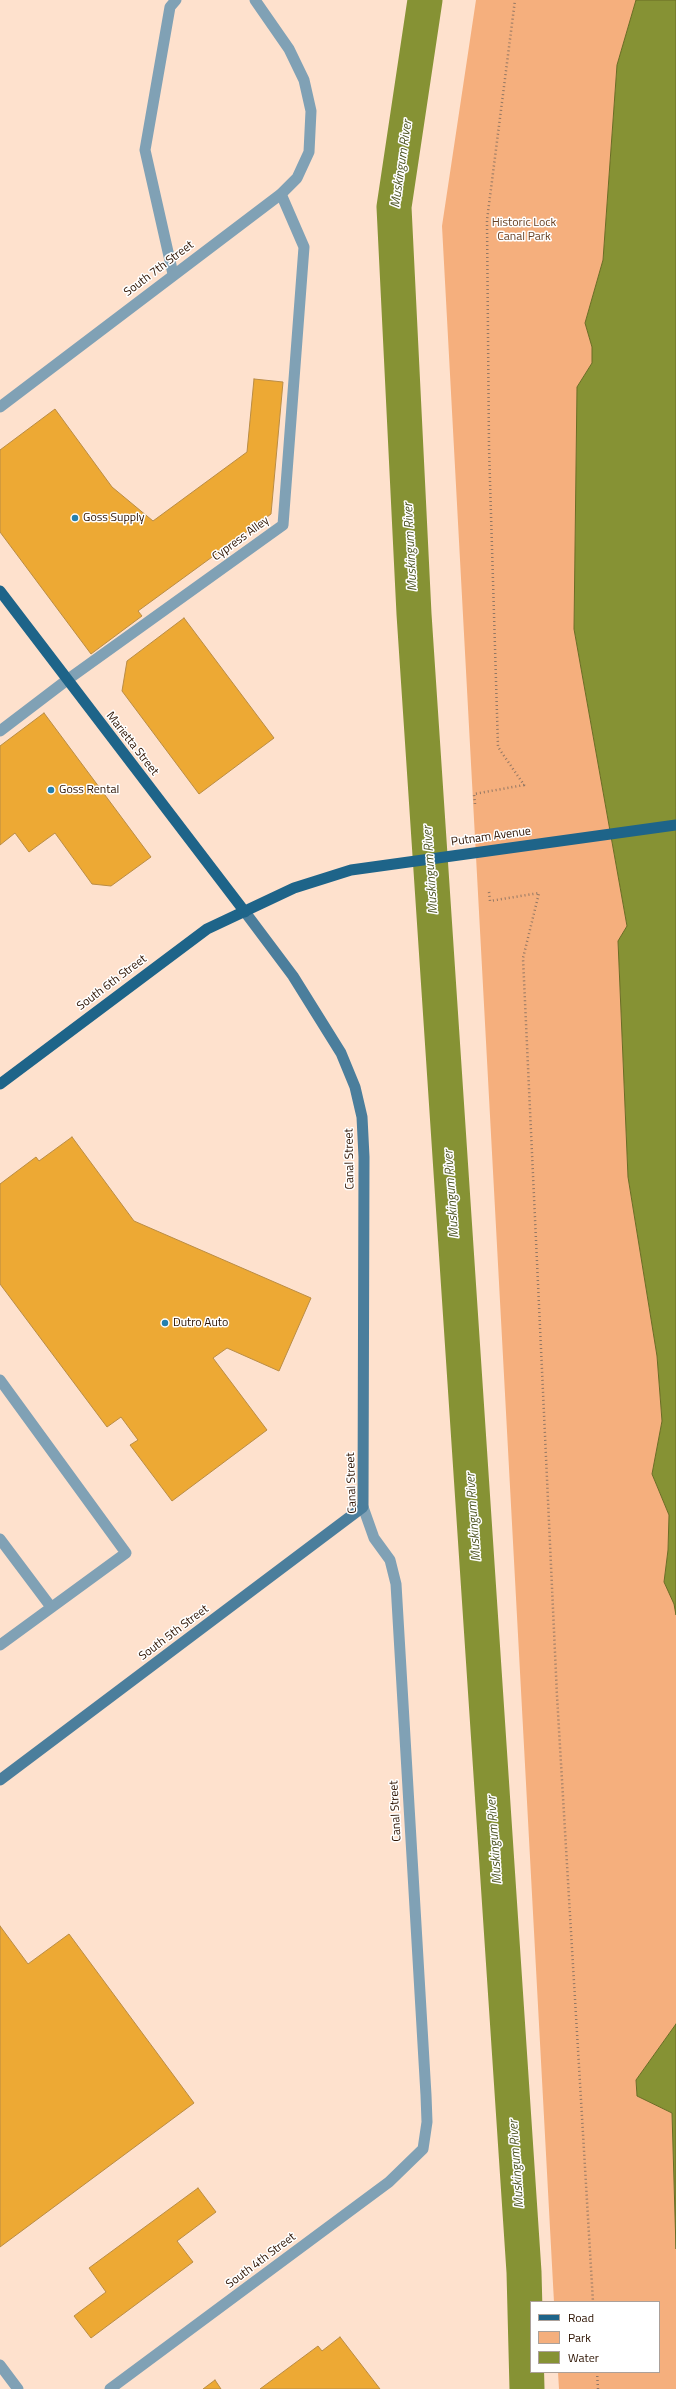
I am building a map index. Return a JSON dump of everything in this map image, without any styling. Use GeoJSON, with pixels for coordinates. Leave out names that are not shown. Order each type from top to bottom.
{"type":"FeatureCollection","features":[{"type":"Feature","properties":{"kind":"main road","name":"Marietta Street"},"geometry":{"type":"LineString","coordinates":[[0,591],[245,912]]}},
{"type":"Feature","properties":{"kind":"main road","name":"Putnam Avenue"},"geometry":{"type":"LineString","coordinates":[[245,912],[294,888],[351,870],[676,825]]}},
{"type":"Feature","properties":{"kind":"main road","name":"South 6th Street"},"geometry":{"type":"LineString","coordinates":[[0,1084],[207,929],[245,912]]}},
{"type":"Feature","properties":{"kind":"main road","name":"Canal Street"},"geometry":{"type":"LineString","coordinates":[[245,912],[293,976],[341,1053],[355,1087],[362,1117],[364,1157],[363,1507]]}},
{"type":"Feature","properties":{"kind":"main road","name":"South 5th Street"},"geometry":{"type":"LineString","coordinates":[[0,1780],[363,1507]]}},
{"type":"Feature","properties":{"kind":"street"},"geometry":{"type":"LineString","coordinates":[[173,274],[145,150],[170,7],[176,0]]}},
{"type":"Feature","properties":{"kind":"street","name":"South 7th Street"},"geometry":{"type":"LineString","coordinates":[[0,407],[173,274],[281,194],[297,178],[303,168],[311,135],[311,111],[304,80],[289,49],[255,0]]}},
{"type":"Feature","properties":{"kind":"street","name":"Cypress Alley"},"geometry":{"type":"LineString","coordinates":[[0,731],[67,680],[283,525],[304,247],[281,194]]}},
{"type":"Feature","properties":{"kind":"street"},"geometry":{"type":"LineString","coordinates":[[0,1380],[126,1553],[0,1645]]}},
{"type":"Feature","properties":{"kind":"street","name":"Canal Street"},"geometry":{"type":"LineString","coordinates":[[363,1507],[374,1538],[390,1560],[396,1584],[426,2095],[427,2122],[423,2149]]}},
{"type":"Feature","properties":{"kind":"street"},"geometry":{"type":"LineString","coordinates":[[0,1539],[52,1608]]}},
{"type":"Feature","properties":{"kind":"street","name":"South 4th Street"},"geometry":{"type":"LineString","coordinates":[[110,2389],[389,2182],[423,2149]]}},
{"type":"Feature","properties":{"kind":"street"},"geometry":{"type":"LineString","coordinates":[[0,2365],[18,2389]]}},
{"type":"Feature","properties":{"kind":"path"},"geometry":{"type":"LineString","coordinates":[[475,804],[474,794],[524,785],[498,747],[489,448],[488,212],[516,0]]}},
{"type":"Feature","properties":{"kind":"path"},"geometry":{"type":"LineString","coordinates":[[489,892],[490,901],[539,893],[523,958],[556,1696],[593,2301]]}},
{"type":"Feature","properties":{"kind":"path"},"geometry":{"type":"LineString","coordinates":[[597,2373],[598,2389]]}},
{"type":"Feature","properties":{"kind":"green space","name":"Historic Lock Canal Park"},"geometry":{"type":"Polygon","coordinates":[[[476,0],[636,0],[617,65],[603,260],[585,323],[592,347],[592,363],[577,387],[574,629],[627,926],[618,941],[628,1177],[657,1356],[662,1421],[652,1474],[669,1515],[668,1550],[664,1582],[675,1604],[676,1615],[676,2024],[636,2080],[637,2096],[672,2113],[676,2249],[676,2389],[559,2389],[558,2373],[660,2373],[660,2301],[554,2301],[442,226],[476,0]]]}},
{"type":"Feature","properties":{"kind":"water"},"geometry":{"type":"Polygon","coordinates":[[[636,0],[676,0],[676,1615],[674,1604],[664,1582],[668,1550],[669,1515],[652,1474],[662,1421],[657,1356],[628,1177],[618,941],[627,926],[574,629],[577,387],[592,363],[592,347],[585,323],[603,260],[617,65],[636,0]]]}},
{"type":"Feature","properties":{"kind":"water"},"geometry":{"type":"Polygon","coordinates":[[[676,2024],[676,2249],[672,2113],[637,2096],[636,2080],[676,2024]]]}},
{"type":"Feature","properties":{"kind":"building","name":"Goss Supply"},"geometry":{"type":"Polygon","coordinates":[[[254,379],[283,382],[271,514],[138,611],[142,616],[91,654],[0,532],[0,450],[55,409],[112,487],[153,521],[247,452],[254,379]]]}},
{"type":"Feature","properties":{"kind":"building"},"geometry":{"type":"Polygon","coordinates":[[[184,618],[274,738],[199,794],[122,691],[127,661],[184,618]]]}},
{"type":"Feature","properties":{"kind":"building","name":"Goss Rental"},"geometry":{"type":"Polygon","coordinates":[[[44,713],[151,857],[111,886],[92,884],[55,833],[29,852],[15,833],[0,845],[0,746],[44,713]]]}},
{"type":"Feature","properties":{"kind":"building","name":"Dutro Auto"},"geometry":{"type":"Polygon","coordinates":[[[72,1137],[134,1221],[311,1298],[279,1371],[227,1348],[213,1358],[267,1430],[172,1501],[130,1445],[138,1440],[121,1417],[107,1427],[0,1284],[0,1184],[36,1157],[39,1161],[72,1137]]]}},
{"type":"Feature","properties":{"kind":"building"},"geometry":{"type":"Polygon","coordinates":[[[0,1926],[28,1964],[69,1934],[194,2103],[0,2247],[0,1926]]]}},
{"type":"Feature","properties":{"kind":"building"},"geometry":{"type":"Polygon","coordinates":[[[198,2188],[216,2212],[177,2241],[193,2262],[91,2338],[74,2316],[106,2292],[89,2268],[198,2188]]]}},
{"type":"Feature","properties":{"kind":"building"},"geometry":{"type":"Polygon","coordinates":[[[340,2337],[380,2389],[260,2389],[318,2346],[322,2351],[340,2337]]]}},
{"type":"Feature","properties":{"kind":"building"},"geometry":{"type":"Polygon","coordinates":[[[215,2380],[221,2389],[203,2389],[215,2380]]]}},
{"type":"Feature","properties":{"kind":"waterway","name":"Muskingum River"},"geometry":{"type":"LineString","coordinates":[[425,0],[394,207],[414,614],[524,2272],[527,2389]]}},
{"type":"Feature","properties":{"kind":"place","name":"Goss Supply"},"geometry":{"type":"Point","coordinates":[75,518]}},
{"type":"Feature","properties":{"kind":"place","name":"Goss Rental"},"geometry":{"type":"Point","coordinates":[51,790]}},
{"type":"Feature","properties":{"kind":"place","name":"Dutro Auto"},"geometry":{"type":"Point","coordinates":[165,1323]}}]}
